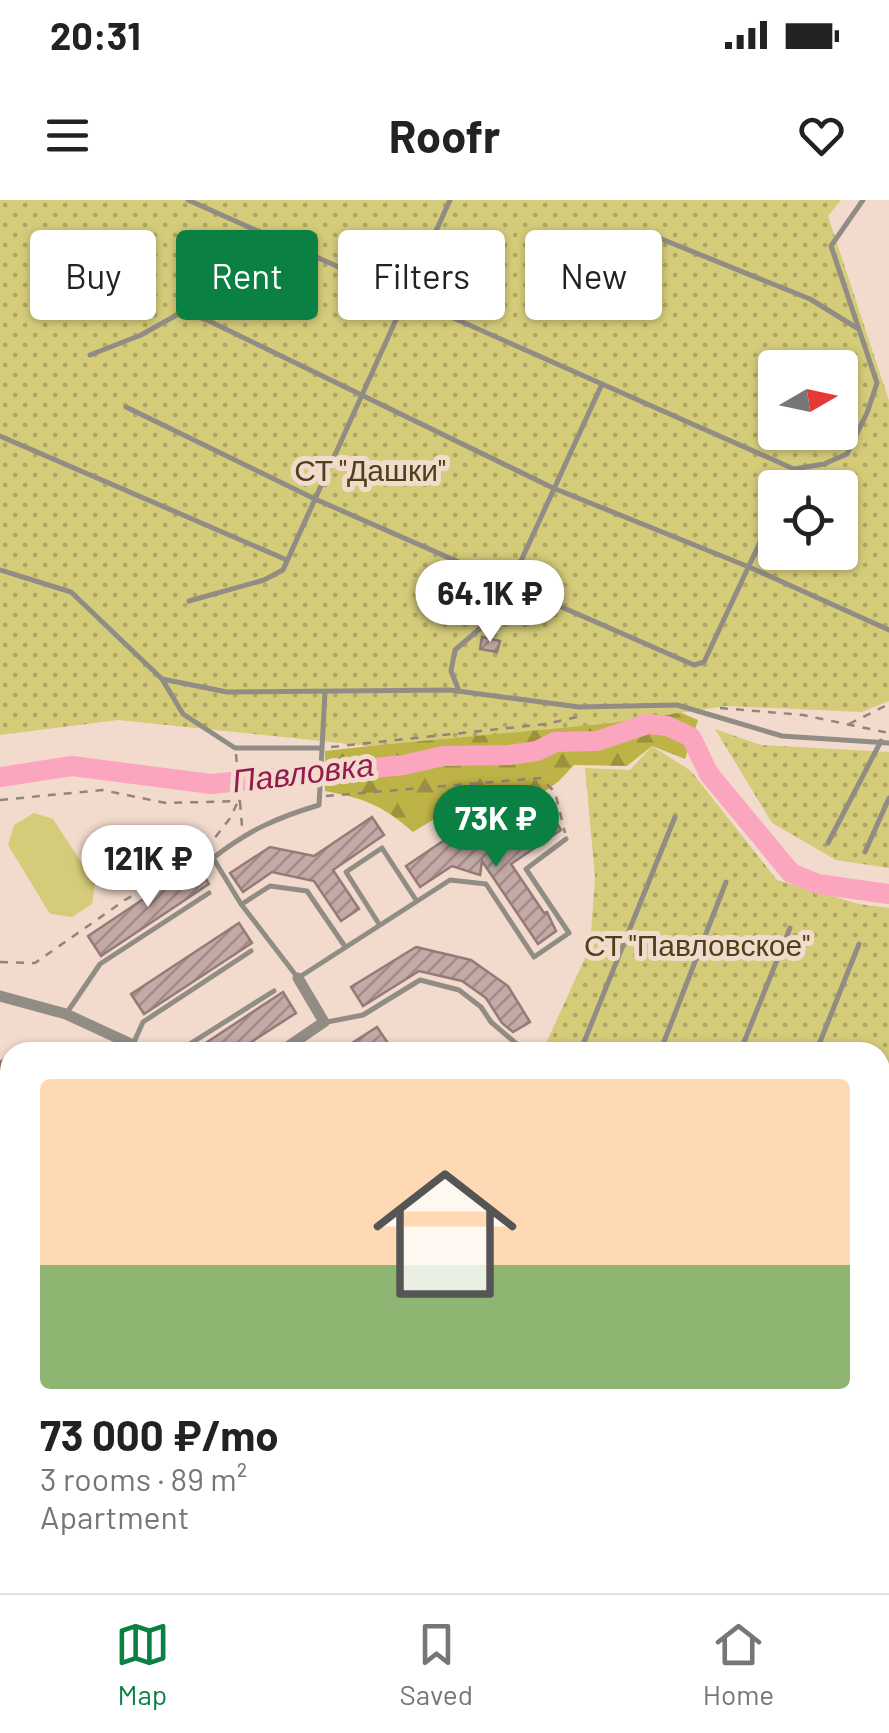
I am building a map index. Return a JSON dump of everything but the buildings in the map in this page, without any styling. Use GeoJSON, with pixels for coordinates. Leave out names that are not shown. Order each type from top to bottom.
{"type":"FeatureCollection","features":[{"type":"Feature","properties":{"kind":"street"},"geometry":{"type":"LineString","coordinates":[[295,1042],[324,1022],[298,978]]}},
{"type":"Feature","properties":{"kind":"street"},"geometry":{"type":"LineString","coordinates":[[0,996],[66,1014],[122,1042]]}},
{"type":"Feature","properties":{"kind":"lane"},"geometry":{"type":"LineString","coordinates":[[188,200],[338,265]]}},
{"type":"Feature","properties":{"kind":"lane"},"geometry":{"type":"LineString","coordinates":[[436,230],[450,200]]}},
{"type":"Feature","properties":{"kind":"lane"},"geometry":{"type":"LineString","coordinates":[[461,320],[794,469],[824,464],[846,454],[878,383],[831,246],[863,200]]}},
{"type":"Feature","properties":{"kind":"lane"},"geometry":{"type":"LineString","coordinates":[[662,239],[810,298],[860,330]]}},
{"type":"Feature","properties":{"kind":"lane"},"geometry":{"type":"LineString","coordinates":[[90,355],[142,335],[182,312],[207,320],[553,488],[748,567],[889,630]]}},
{"type":"Feature","properties":{"kind":"lane"},"geometry":{"type":"LineString","coordinates":[[189,600],[264,580],[282,570],[395,320]]}},
{"type":"Feature","properties":{"kind":"lane"},"geometry":{"type":"LineString","coordinates":[[459,691],[452,671],[456,650],[491,619],[510,585],[602,384]]}},
{"type":"Feature","properties":{"kind":"lane"},"geometry":{"type":"LineString","coordinates":[[126,406],[316,499],[694,665],[704,662],[758,546]]}},
{"type":"Feature","properties":{"kind":"lane"},"geometry":{"type":"LineString","coordinates":[[0,436],[287,560]]}},
{"type":"Feature","properties":{"kind":"lane"},"geometry":{"type":"LineString","coordinates":[[0,570],[71,592],[162,679],[184,714],[235,748],[320,748]]}},
{"type":"Feature","properties":{"kind":"lane"},"geometry":{"type":"LineString","coordinates":[[162,679],[227,692],[459,691],[579,708],[678,705],[782,736],[885,742],[828,843]]}},
{"type":"Feature","properties":{"kind":"lane"},"geometry":{"type":"LineString","coordinates":[[325,692],[319,805],[270,820],[242,835],[213,858],[298,978],[450,880],[486,884],[534,957],[569,932],[526,869],[566,839]]}},
{"type":"Feature","properties":{"kind":"lane"},"geometry":{"type":"LineString","coordinates":[[866,852],[889,798]]}},
{"type":"Feature","properties":{"kind":"lane"},"geometry":{"type":"LineString","coordinates":[[584,1042],[674,816]]}},
{"type":"Feature","properties":{"kind":"lane"},"geometry":{"type":"LineString","coordinates":[[379,924],[346,872],[382,848],[416,901]]}},
{"type":"Feature","properties":{"kind":"lane"},"geometry":{"type":"LineString","coordinates":[[664,1042],[726,882]]}},
{"type":"Feature","properties":{"kind":"lane"},"geometry":{"type":"LineString","coordinates":[[242,904],[270,886],[307,891],[344,946]]}},
{"type":"Feature","properties":{"kind":"lane"},"geometry":{"type":"LineString","coordinates":[[66,1014],[100,964],[209,893]]}},
{"type":"Feature","properties":{"kind":"lane"},"geometry":{"type":"LineString","coordinates":[[744,1042],[790,928]]}},
{"type":"Feature","properties":{"kind":"lane"},"geometry":{"type":"LineString","coordinates":[[820,1042],[859,944]]}},
{"type":"Feature","properties":{"kind":"lane"},"geometry":{"type":"LineString","coordinates":[[138,1042],[143,1022],[251,951]]}},
{"type":"Feature","properties":{"kind":"lane"},"geometry":{"type":"LineString","coordinates":[[324,1022],[363,1015],[420,980],[459,990],[481,1006],[491,1022],[514,1042]]}},
{"type":"Feature","properties":{"kind":"lane"},"geometry":{"type":"LineString","coordinates":[[193,1042],[274,991]]}},
{"type":"Feature","properties":{"kind":"path"},"geometry":{"type":"LineString","coordinates":[[848,724],[889,704]]}},
{"type":"Feature","properties":{"kind":"path"},"geometry":{"type":"LineString","coordinates":[[694,709],[738,707],[889,733]]}},
{"type":"Feature","properties":{"kind":"path"},"geometry":{"type":"LineString","coordinates":[[320,748],[546,724],[595,713]]}},
{"type":"Feature","properties":{"kind":"path"},"geometry":{"type":"LineString","coordinates":[[238,764],[242,835]]}},
{"type":"Feature","properties":{"kind":"path"},"geometry":{"type":"LineString","coordinates":[[320,795],[540,778],[555,792],[566,839]]}},
{"type":"Feature","properties":{"kind":"path"},"geometry":{"type":"LineString","coordinates":[[0,800],[102,790],[166,803],[239,801]]}},
{"type":"Feature","properties":{"kind":"path"},"geometry":{"type":"LineString","coordinates":[[0,962],[35,963],[125,900],[203,853],[239,801]]}},
{"type":"Feature","properties":{"kind":"green space","name":"СТ \"Дашки\""},"geometry":{"type":"Polygon","coordinates":[[[0,200],[841,200],[828,216],[889,401],[889,701],[862,712],[727,706],[613,723],[369,746],[118,720],[0,735],[0,200]]]}},
{"type":"Feature","properties":{"kind":"green space"},"geometry":{"type":"Polygon","coordinates":[[[677,711],[698,720],[685,759],[652,746],[627,766],[574,765],[558,782],[524,806],[489,824],[436,818],[413,832],[373,804],[325,791],[325,751],[677,711]]]}},
{"type":"Feature","properties":{"kind":"green space"},"geometry":{"type":"Polygon","coordinates":[[[715,729],[761,745],[889,752],[889,868],[836,860],[772,823],[715,729]]]}},
{"type":"Feature","properties":{"kind":"green space","name":"СТ \"Павловское\""},"geometry":{"type":"Polygon","coordinates":[[[652,746],[691,771],[777,880],[859,904],[889,908],[889,1042],[547,1042],[590,947],[595,877],[585,768],[630,770],[652,746]]]}},
{"type":"Feature","properties":{"kind":"green space"},"geometry":{"type":"Polygon","coordinates":[[[34,813],[53,819],[95,883],[92,904],[72,917],[50,914],[8,845],[14,825],[34,813]]]}},
{"type":"Feature","properties":{"kind":"waterway","name":"Павловка"},"geometry":{"type":"LineString","coordinates":[[0,777],[72,766],[211,784],[404,765],[443,756],[509,755],[537,751],[555,742],[597,741],[648,724],[667,726],[691,737],[709,774],[791,873],[818,884],[889,894]]}}]}
